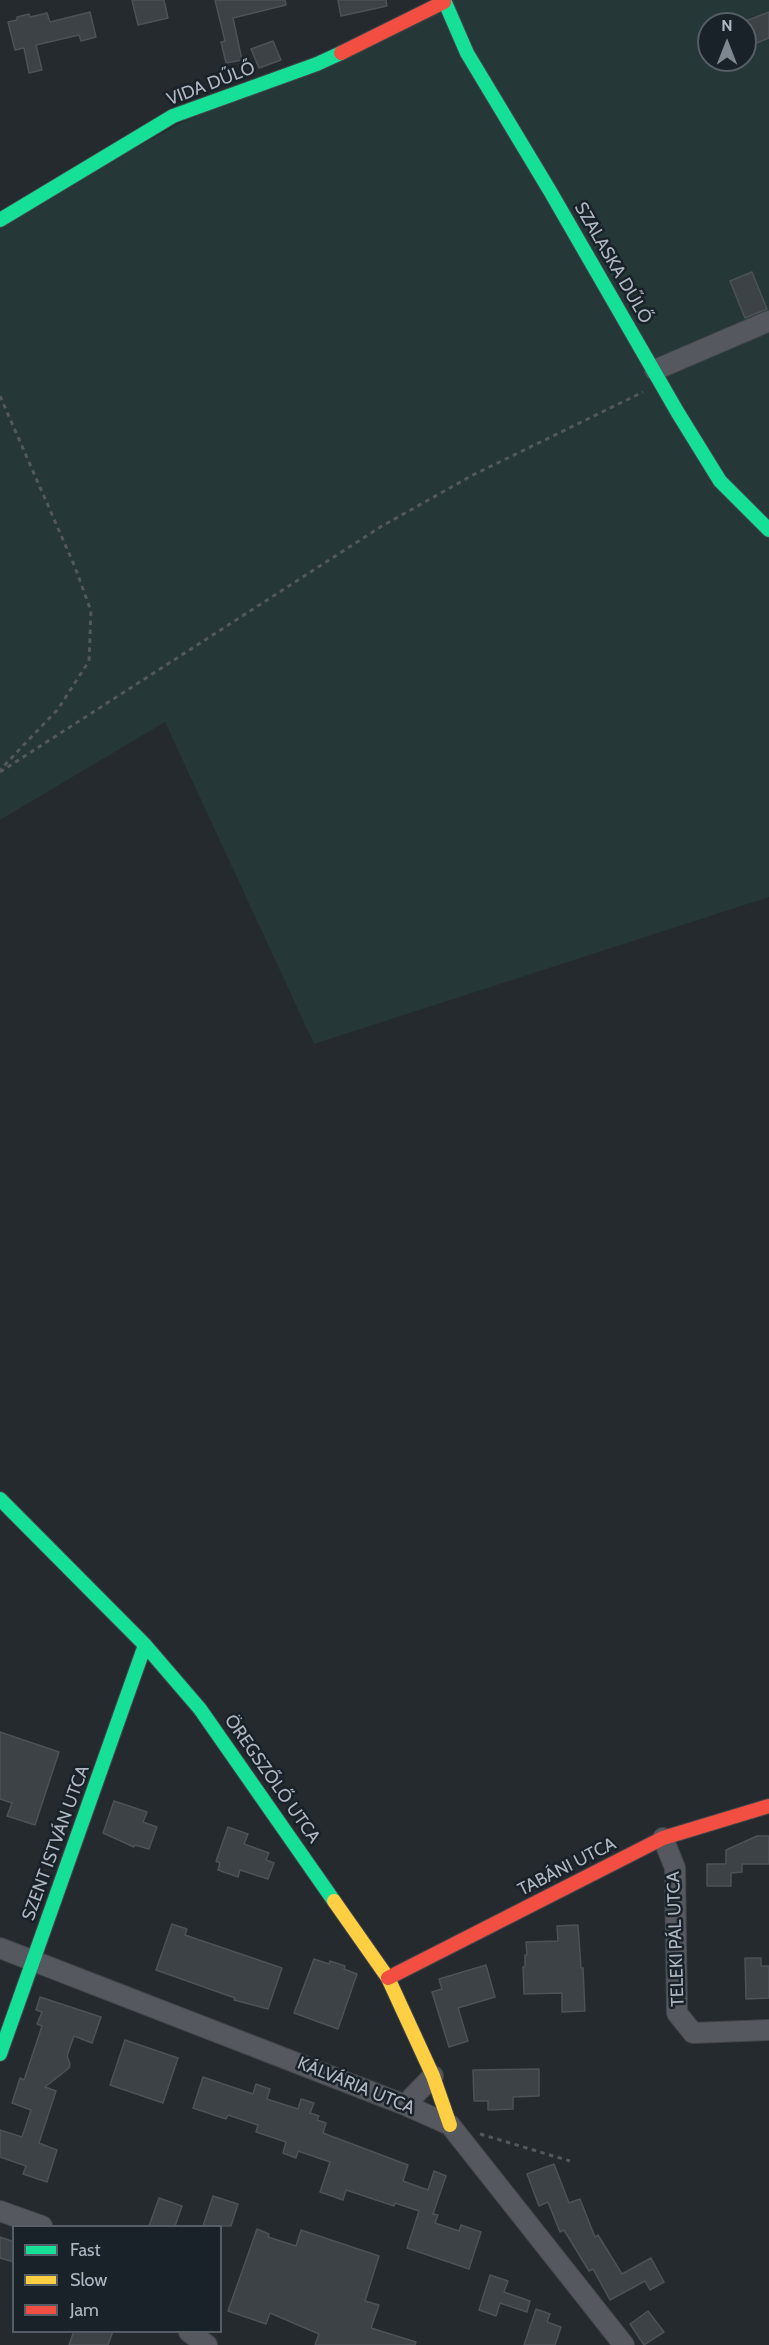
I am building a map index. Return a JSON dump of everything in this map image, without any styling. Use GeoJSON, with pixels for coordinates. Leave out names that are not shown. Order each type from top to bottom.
{"type":"FeatureCollection","features":[{"type":"Feature","properties":{"kind":"street","name":"VIDA DŰLŐ"},"geometry":{"type":"LineString","coordinates":[[0,220],[173,116],[316,64],[444,1]]}},
{"type":"Feature","properties":{"kind":"street","name":"SZALASKA DŰLŐ"},"geometry":{"type":"LineString","coordinates":[[444,1],[467,53],[720,482],[769,530]]}},
{"type":"Feature","properties":{"kind":"street"},"geometry":{"type":"LineString","coordinates":[[658,377],[769,321]]}},
{"type":"Feature","properties":{"kind":"street","name":"ÖREGSZŐLŐ UTCA"},"geometry":{"type":"LineString","coordinates":[[0,1499],[146,1645],[200,1709],[388,1978],[433,2076],[450,2125]]}},
{"type":"Feature","properties":{"kind":"street","name":"SZENT ISTVÁN UTCA"},"geometry":{"type":"LineString","coordinates":[[0,2054],[146,1645]]}},
{"type":"Feature","properties":{"kind":"street","name":"TABÁNI UTCA"},"geometry":{"type":"LineString","coordinates":[[388,1978],[663,1838],[769,1806]]}},
{"type":"Feature","properties":{"kind":"street","name":"TELEKI PÁL UTCA"},"geometry":{"type":"LineString","coordinates":[[663,1838],[675,1868],[677,2013],[693,2033],[769,2030]]}},
{"type":"Feature","properties":{"kind":"street","name":"KÁLVÁRIA UTCA"},"geometry":{"type":"LineString","coordinates":[[0,1948],[405,2105],[450,2125],[624,2345]]}},
{"type":"Feature","properties":{"kind":"street"},"geometry":{"type":"LineString","coordinates":[[405,2105],[433,2076]]}},
{"type":"Feature","properties":{"kind":"street"},"geometry":{"type":"LineString","coordinates":[[0,2211],[39,2225]]}},
{"type":"Feature","properties":{"kind":"street"},"geometry":{"type":"LineString","coordinates":[[192,2333],[207,2345]]}},
{"type":"Feature","properties":{"kind":"path"},"geometry":{"type":"LineString","coordinates":[[0,771],[382,526],[658,377]]}},
{"type":"Feature","properties":{"kind":"path"},"geometry":{"type":"LineString","coordinates":[[0,396],[75,567],[91,610],[89,661],[58,709],[0,771]]}},
{"type":"Feature","properties":{"kind":"path"},"geometry":{"type":"LineString","coordinates":[[450,2125],[570,2161]]}},
{"type":"Feature","properties":{"kind":"shaded area"},"geometry":{"type":"Polygon","coordinates":[[[441,0],[769,0],[769,897],[314,1044],[165,722],[0,820],[0,222],[181,123],[441,0]]]}},
{"type":"Feature","properties":{"kind":"building"},"geometry":{"type":"Polygon","coordinates":[[[132,0],[164,0],[168,18],[138,25],[132,0]]]}},
{"type":"Feature","properties":{"kind":"building"},"geometry":{"type":"Polygon","coordinates":[[[215,0],[285,0],[286,5],[233,18],[242,60],[226,63],[221,42],[225,41],[215,0]]]}},
{"type":"Feature","properties":{"kind":"building"},"geometry":{"type":"Polygon","coordinates":[[[338,0],[386,0],[387,6],[341,16],[338,0]]]}},
{"type":"Feature","properties":{"kind":"building"},"geometry":{"type":"Polygon","coordinates":[[[90,12],[96,37],[81,41],[79,35],[36,45],[42,70],[29,73],[24,48],[15,50],[8,22],[29,14],[30,17],[47,13],[50,22],[90,12]]]}},
{"type":"Feature","properties":{"kind":"building"},"geometry":{"type":"Polygon","coordinates":[[[769,12],[769,38],[757,43],[757,17],[769,12]]]}},
{"type":"Feature","properties":{"kind":"building"},"geometry":{"type":"Polygon","coordinates":[[[273,41],[281,60],[259,68],[251,49],[273,41]]]}},
{"type":"Feature","properties":{"kind":"building"},"geometry":{"type":"Polygon","coordinates":[[[752,272],[767,309],[745,318],[730,281],[752,272]]]}},
{"type":"Feature","properties":{"kind":"building"},"geometry":{"type":"Polygon","coordinates":[[[0,1732],[59,1752],[35,1825],[7,1816],[12,1803],[0,1799],[0,1732]]]}},
{"type":"Feature","properties":{"kind":"building"},"geometry":{"type":"Polygon","coordinates":[[[114,1801],[147,1812],[143,1822],[157,1827],[149,1849],[135,1845],[134,1847],[103,1833],[114,1801]]]}},
{"type":"Feature","properties":{"kind":"building"},"geometry":{"type":"Polygon","coordinates":[[[228,1827],[248,1834],[244,1844],[269,1853],[266,1860],[274,1863],[268,1879],[240,1870],[238,1877],[218,1870],[220,1863],[216,1861],[228,1827]]]}},
{"type":"Feature","properties":{"kind":"building"},"geometry":{"type":"Polygon","coordinates":[[[757,1836],[769,1836],[769,1864],[742,1864],[742,1872],[731,1873],[731,1886],[707,1886],[707,1864],[726,1864],[726,1850],[757,1836]]]}},
{"type":"Feature","properties":{"kind":"building"},"geometry":{"type":"Polygon","coordinates":[[[172,1924],[187,1929],[185,1935],[282,1968],[268,2009],[234,2000],[235,1998],[156,1970],[172,1924]]]}},
{"type":"Feature","properties":{"kind":"building"},"geometry":{"type":"Polygon","coordinates":[[[578,1925],[585,2011],[562,2012],[562,1993],[524,1994],[523,1967],[525,1967],[525,1955],[527,1955],[526,1942],[558,1941],[557,1926],[578,1925]]]}},
{"type":"Feature","properties":{"kind":"building"},"geometry":{"type":"Polygon","coordinates":[[[745,1958],[761,1958],[761,1966],[769,1966],[769,1998],[746,1999],[745,1958]]]}},
{"type":"Feature","properties":{"kind":"building"},"geometry":{"type":"Polygon","coordinates":[[[314,1959],[345,1966],[344,1969],[357,1974],[338,2029],[294,2013],[314,1959]]]}},
{"type":"Feature","properties":{"kind":"building"},"geometry":{"type":"Polygon","coordinates":[[[486,1965],[495,1997],[458,2008],[468,2041],[449,2047],[432,1992],[442,1989],[439,1979],[486,1965]]]}},
{"type":"Feature","properties":{"kind":"building"},"geometry":{"type":"Polygon","coordinates":[[[40,1997],[101,2017],[92,2043],[74,2036],[67,2056],[69,2068],[45,2087],[56,2091],[39,2143],[57,2150],[47,2182],[23,2174],[26,2166],[0,2157],[0,2130],[22,2137],[31,2110],[12,2103],[20,2078],[24,2080],[42,2026],[37,2024],[42,2012],[36,2010],[40,1997]]]}},
{"type":"Feature","properties":{"kind":"building"},"geometry":{"type":"Polygon","coordinates":[[[125,2040],[178,2058],[163,2103],[110,2085],[125,2040]]]}},
{"type":"Feature","properties":{"kind":"building"},"geometry":{"type":"Polygon","coordinates":[[[539,2069],[539,2096],[513,2097],[513,2109],[488,2110],[488,2101],[474,2101],[473,2070],[539,2069]]]}},
{"type":"Feature","properties":{"kind":"building"},"geometry":{"type":"Polygon","coordinates":[[[203,2077],[253,2094],[256,2084],[270,2089],[267,2099],[298,2109],[301,2099],[314,2103],[310,2113],[319,2116],[317,2120],[326,2123],[323,2133],[408,2165],[403,2181],[428,2190],[434,2171],[446,2176],[433,2214],[438,2215],[435,2223],[459,2231],[461,2225],[481,2232],[469,2269],[407,2248],[419,2211],[395,2203],[394,2206],[346,2190],[343,2200],[320,2192],[330,2162],[298,2151],[296,2158],[283,2153],[286,2142],[256,2132],[258,2125],[228,2115],[226,2119],[193,2108],[203,2077]]]}},
{"type":"Feature","properties":{"kind":"building"},"geometry":{"type":"Polygon","coordinates":[[[554,2164],[569,2203],[580,2199],[595,2237],[598,2235],[622,2274],[651,2258],[664,2282],[650,2290],[645,2281],[610,2300],[593,2269],[589,2271],[564,2230],[560,2232],[548,2202],[539,2206],[527,2174],[554,2164]]]}},
{"type":"Feature","properties":{"kind":"building"},"geometry":{"type":"Polygon","coordinates":[[[213,2196],[238,2204],[231,2226],[203,2225],[213,2196]]]}},
{"type":"Feature","properties":{"kind":"building"},"geometry":{"type":"Polygon","coordinates":[[[159,2198],[182,2206],[175,2225],[149,2225],[159,2198]]]}},
{"type":"Feature","properties":{"kind":"building"},"geometry":{"type":"Polygon","coordinates":[[[257,2229],[269,2234],[268,2237],[296,2246],[301,2230],[379,2256],[365,2301],[379,2305],[371,2328],[416,2342],[415,2345],[315,2345],[319,2334],[270,2313],[266,2324],[228,2311],[257,2229]]]}},
{"type":"Feature","properties":{"kind":"building"},"geometry":{"type":"Polygon","coordinates":[[[0,2237],[12,2241],[12,2261],[0,2258],[0,2237]]]}},
{"type":"Feature","properties":{"kind":"building"},"geometry":{"type":"Polygon","coordinates":[[[490,2275],[508,2281],[504,2292],[530,2301],[527,2312],[500,2303],[496,2316],[479,2310],[490,2275]]]}},
{"type":"Feature","properties":{"kind":"building"},"geometry":{"type":"Polygon","coordinates":[[[536,2309],[550,2314],[547,2322],[561,2327],[555,2345],[524,2345],[536,2309]]]}},
{"type":"Feature","properties":{"kind":"building"},"geometry":{"type":"Polygon","coordinates":[[[648,2311],[664,2332],[644,2345],[630,2324],[648,2311]]]}},
{"type":"Feature","properties":{"kind":"building"},"geometry":{"type":"Polygon","coordinates":[[[73,2333],[112,2333],[108,2345],[69,2345],[73,2333]]]}},
{"type":"Feature","properties":{"kind":"traffic: fast"},"geometry":{"type":"LineString","coordinates":[[444,0],[467,53],[550,191],[678,413],[720,481],[769,530]]}},
{"type":"Feature","properties":{"kind":"traffic: fast"},"geometry":{"type":"LineString","coordinates":[[0,220],[173,116],[317,64],[341,53]]}},
{"type":"Feature","properties":{"kind":"traffic: fast"},"geometry":{"type":"LineString","coordinates":[[0,1499],[145,1645],[200,1709],[334,1901]]}},
{"type":"Feature","properties":{"kind":"traffic: fast"},"geometry":{"type":"LineString","coordinates":[[0,2054],[145,1645]]}},
{"type":"Feature","properties":{"kind":"traffic: slow"},"geometry":{"type":"LineString","coordinates":[[334,1901],[388,1978],[433,2076],[450,2125]]}},
{"type":"Feature","properties":{"kind":"traffic: jam"},"geometry":{"type":"LineString","coordinates":[[341,53],[444,2]]}},
{"type":"Feature","properties":{"kind":"traffic: jam"},"geometry":{"type":"LineString","coordinates":[[388,1978],[663,1838],[769,1806]]}}]}
